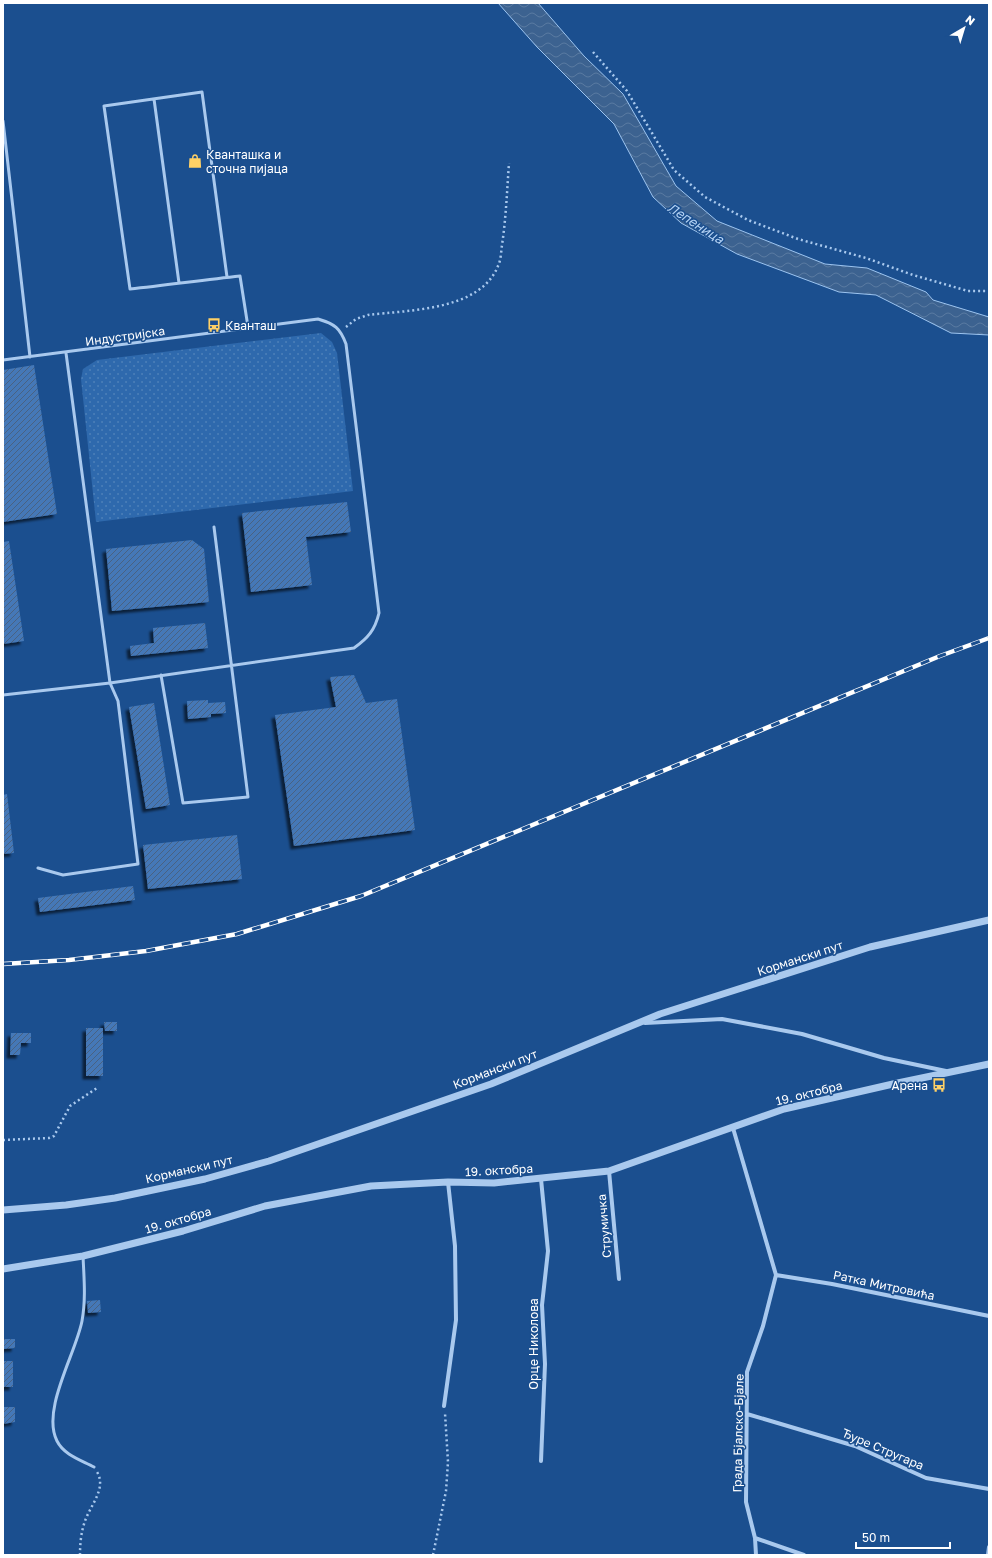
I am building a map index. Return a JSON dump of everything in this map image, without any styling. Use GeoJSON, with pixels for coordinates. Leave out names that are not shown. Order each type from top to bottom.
{"type":"FeatureCollection","features":[{"type":"Feature","properties":{"kind":"street","name":"Кормански пут"},"geometry":{"type":"LineString","coordinates":[[3,1210],[66,1205],[115,1198],[205,1178],[269,1161],[491,1084],[660,1014],[870,947],[989,920]]}},
{"type":"Feature","properties":{"kind":"street"},"geometry":{"type":"LineString","coordinates":[[639,1023],[722,1019],[802,1034],[884,1058],[949,1072]]}},
{"type":"Feature","properties":{"kind":"street","name":"19. октобра"},"geometry":{"type":"LineString","coordinates":[[3,1269],[83,1256],[183,1231],[265,1206],[371,1186],[448,1182],[494,1183],[610,1172],[784,1109],[989,1064]]}},
{"type":"Feature","properties":{"kind":"street"},"geometry":{"type":"LineString","coordinates":[[733,1128],[776,1276]]}},
{"type":"Feature","properties":{"kind":"street","name":"Струмичка"},"geometry":{"type":"LineString","coordinates":[[610,1172],[619,1279]]}},
{"type":"Feature","properties":{"kind":"street","name":"Орце Николова"},"geometry":{"type":"LineString","coordinates":[[541,1179],[548,1251],[542,1305],[545,1364],[541,1461]]}},
{"type":"Feature","properties":{"kind":"street"},"geometry":{"type":"LineString","coordinates":[[444,1406],[456,1320],[455,1246],[448,1182]]}},
{"type":"Feature","properties":{"kind":"street","name":"Ратка Митровића"},"geometry":{"type":"LineString","coordinates":[[776,1276],[832,1284],[989,1316]]}},
{"type":"Feature","properties":{"kind":"street","name":"Града Бјалско-Бјале"},"geometry":{"type":"LineString","coordinates":[[756,1555],[755,1538],[746,1502],[747,1372],[763,1326],[776,1276]]}},
{"type":"Feature","properties":{"kind":"street","name":"Ђуре Стругара"},"geometry":{"type":"LineString","coordinates":[[747,1414],[855,1446],[926,1478],[989,1489]]}},
{"type":"Feature","properties":{"kind":"street"},"geometry":{"type":"LineString","coordinates":[[755,1538],[804,1555]]}},
{"type":"Feature","properties":{"kind":"street"},"geometry":{"type":"LineString","coordinates":[[988,1555],[989,1547]]}},
{"type":"Feature","properties":{"kind":"lane"},"geometry":{"type":"LineString","coordinates":[[227,277],[202,92],[104,106],[130,289],[240,276],[248,327]]}},
{"type":"Feature","properties":{"kind":"lane"},"geometry":{"type":"LineString","coordinates":[[154,99],[179,283]]}},
{"type":"Feature","properties":{"kind":"lane"},"geometry":{"type":"LineString","coordinates":[[3,120],[30,357]]}},
{"type":"Feature","properties":{"kind":"lane","name":"Индустријска"},"geometry":{"type":"LineString","coordinates":[[3,360],[318,319],[332,323],[341,332]]}},
{"type":"Feature","properties":{"kind":"lane"},"geometry":{"type":"LineString","coordinates":[[3,695],[110,683],[354,648],[371,634],[376,625],[379,613],[379,599],[346,344],[341,332]]}},
{"type":"Feature","properties":{"kind":"lane"},"geometry":{"type":"LineString","coordinates":[[38,868],[63,875],[138,864],[118,701],[110,683],[66,353]]}},
{"type":"Feature","properties":{"kind":"lane"},"geometry":{"type":"LineString","coordinates":[[161,675],[183,803],[248,797],[214,527]]}},
{"type":"Feature","properties":{"kind":"lane"},"geometry":{"type":"LineString","coordinates":[[83,1256],[84,1297],[82,1321],[56,1397],[53,1425],[57,1441],[66,1452],[94,1467]]}},
{"type":"Feature","properties":{"kind":"path"},"geometry":{"type":"LineString","coordinates":[[593,52],[627,91],[674,170],[705,197],[748,220],[798,239],[866,258],[912,275],[968,291],[989,291]]}},
{"type":"Feature","properties":{"kind":"path"},"geometry":{"type":"LineString","coordinates":[[341,332],[350,323],[362,317],[454,302],[472,295],[490,281],[499,266],[510,164]]}},
{"type":"Feature","properties":{"kind":"path"},"geometry":{"type":"LineString","coordinates":[[3,1140],[19,1138],[49,1138],[54,1136],[70,1106],[97,1088]]}},
{"type":"Feature","properties":{"kind":"path"},"geometry":{"type":"LineString","coordinates":[[433,1555],[446,1491],[447,1469],[444,1406]]}},
{"type":"Feature","properties":{"kind":"path"},"geometry":{"type":"LineString","coordinates":[[80,1555],[84,1523],[92,1503],[99,1492],[100,1486],[99,1475],[94,1467]]}},
{"type":"Feature","properties":{"kind":"shaded area"},"geometry":{"type":"Polygon","coordinates":[[[321,333],[332,342],[337,353],[353,491],[96,522],[81,379],[83,369],[97,360],[321,333]]]}},
{"type":"Feature","properties":{"kind":"water","name":"Лепеница"},"geometry":{"type":"Polygon","coordinates":[[[498,3],[538,3],[584,56],[623,94],[676,186],[717,221],[825,264],[867,268],[926,292],[933,300],[989,317],[989,335],[951,333],[876,295],[839,292],[737,254],[681,223],[653,197],[614,124],[537,47],[498,3]]]}},
{"type":"Feature","properties":{"kind":"building"},"geometry":{"type":"Polygon","coordinates":[[[34,365],[57,514],[3,522],[3,370],[34,365]]]}},
{"type":"Feature","properties":{"kind":"building"},"geometry":{"type":"Polygon","coordinates":[[[347,502],[351,532],[306,537],[312,585],[251,592],[242,513],[347,502]]]}},
{"type":"Feature","properties":{"kind":"building"},"geometry":{"type":"Polygon","coordinates":[[[192,540],[204,549],[209,602],[112,611],[106,549],[192,540]]]}},
{"type":"Feature","properties":{"kind":"building"},"geometry":{"type":"Polygon","coordinates":[[[9,541],[24,641],[3,644],[3,542],[9,541]]]}},
{"type":"Feature","properties":{"kind":"building"},"geometry":{"type":"Polygon","coordinates":[[[205,623],[208,648],[131,656],[130,646],[154,643],[153,628],[205,623]]]}},
{"type":"Feature","properties":{"kind":"building"},"geometry":{"type":"Polygon","coordinates":[[[354,675],[366,703],[397,699],[415,830],[294,846],[275,715],[336,707],[330,677],[354,675]]]}},
{"type":"Feature","properties":{"kind":"building"},"geometry":{"type":"Polygon","coordinates":[[[208,700],[208,703],[225,702],[226,713],[211,714],[211,717],[188,719],[187,701],[208,700]]]}},
{"type":"Feature","properties":{"kind":"building"},"geometry":{"type":"Polygon","coordinates":[[[154,703],[170,805],[146,809],[129,707],[154,703]]]}},
{"type":"Feature","properties":{"kind":"building"},"geometry":{"type":"Polygon","coordinates":[[[7,794],[14,853],[3,854],[3,795],[7,794]]]}},
{"type":"Feature","properties":{"kind":"building"},"geometry":{"type":"Polygon","coordinates":[[[237,835],[242,879],[148,889],[143,845],[237,835]]]}},
{"type":"Feature","properties":{"kind":"building"},"geometry":{"type":"Polygon","coordinates":[[[133,886],[135,900],[40,912],[38,898],[133,886]]]}},
{"type":"Feature","properties":{"kind":"building"},"geometry":{"type":"Polygon","coordinates":[[[104,1022],[117,1022],[117,1031],[105,1031],[104,1022]]]}},
{"type":"Feature","properties":{"kind":"building"},"geometry":{"type":"Polygon","coordinates":[[[86,1028],[103,1028],[103,1076],[86,1076],[86,1028]]]}},
{"type":"Feature","properties":{"kind":"building"},"geometry":{"type":"Polygon","coordinates":[[[11,1033],[31,1033],[31,1043],[21,1043],[20,1055],[10,1055],[11,1033]]]}},
{"type":"Feature","properties":{"kind":"building"},"geometry":{"type":"Polygon","coordinates":[[[100,1300],[101,1312],[88,1313],[87,1301],[100,1300]]]}},
{"type":"Feature","properties":{"kind":"building"},"geometry":{"type":"Polygon","coordinates":[[[3,1339],[15,1339],[15,1348],[3,1349],[3,1339]]]}},
{"type":"Feature","properties":{"kind":"building"},"geometry":{"type":"Polygon","coordinates":[[[3,1361],[13,1361],[13,1387],[3,1387],[3,1361]]]}},
{"type":"Feature","properties":{"kind":"building"},"geometry":{"type":"Polygon","coordinates":[[[4,1407],[15,1407],[15,1422],[3,1424],[4,1407]]]}},
{"type":"Feature","properties":{"kind":"railway"},"geometry":{"type":"LineString","coordinates":[[3,964],[69,960],[146,951],[237,934],[361,896],[940,656],[989,638]]}},
{"type":"Feature","properties":{"kind":"place","name":"Кванташка и сточна пијаца"},"geometry":{"type":"Point","coordinates":[195,161]}},
{"type":"Feature","properties":{"kind":"place","name":"Кванташ"},"geometry":{"type":"Point","coordinates":[214,325]}},
{"type":"Feature","properties":{"kind":"place","name":"Арена"},"geometry":{"type":"Point","coordinates":[939,1085]}}]}
